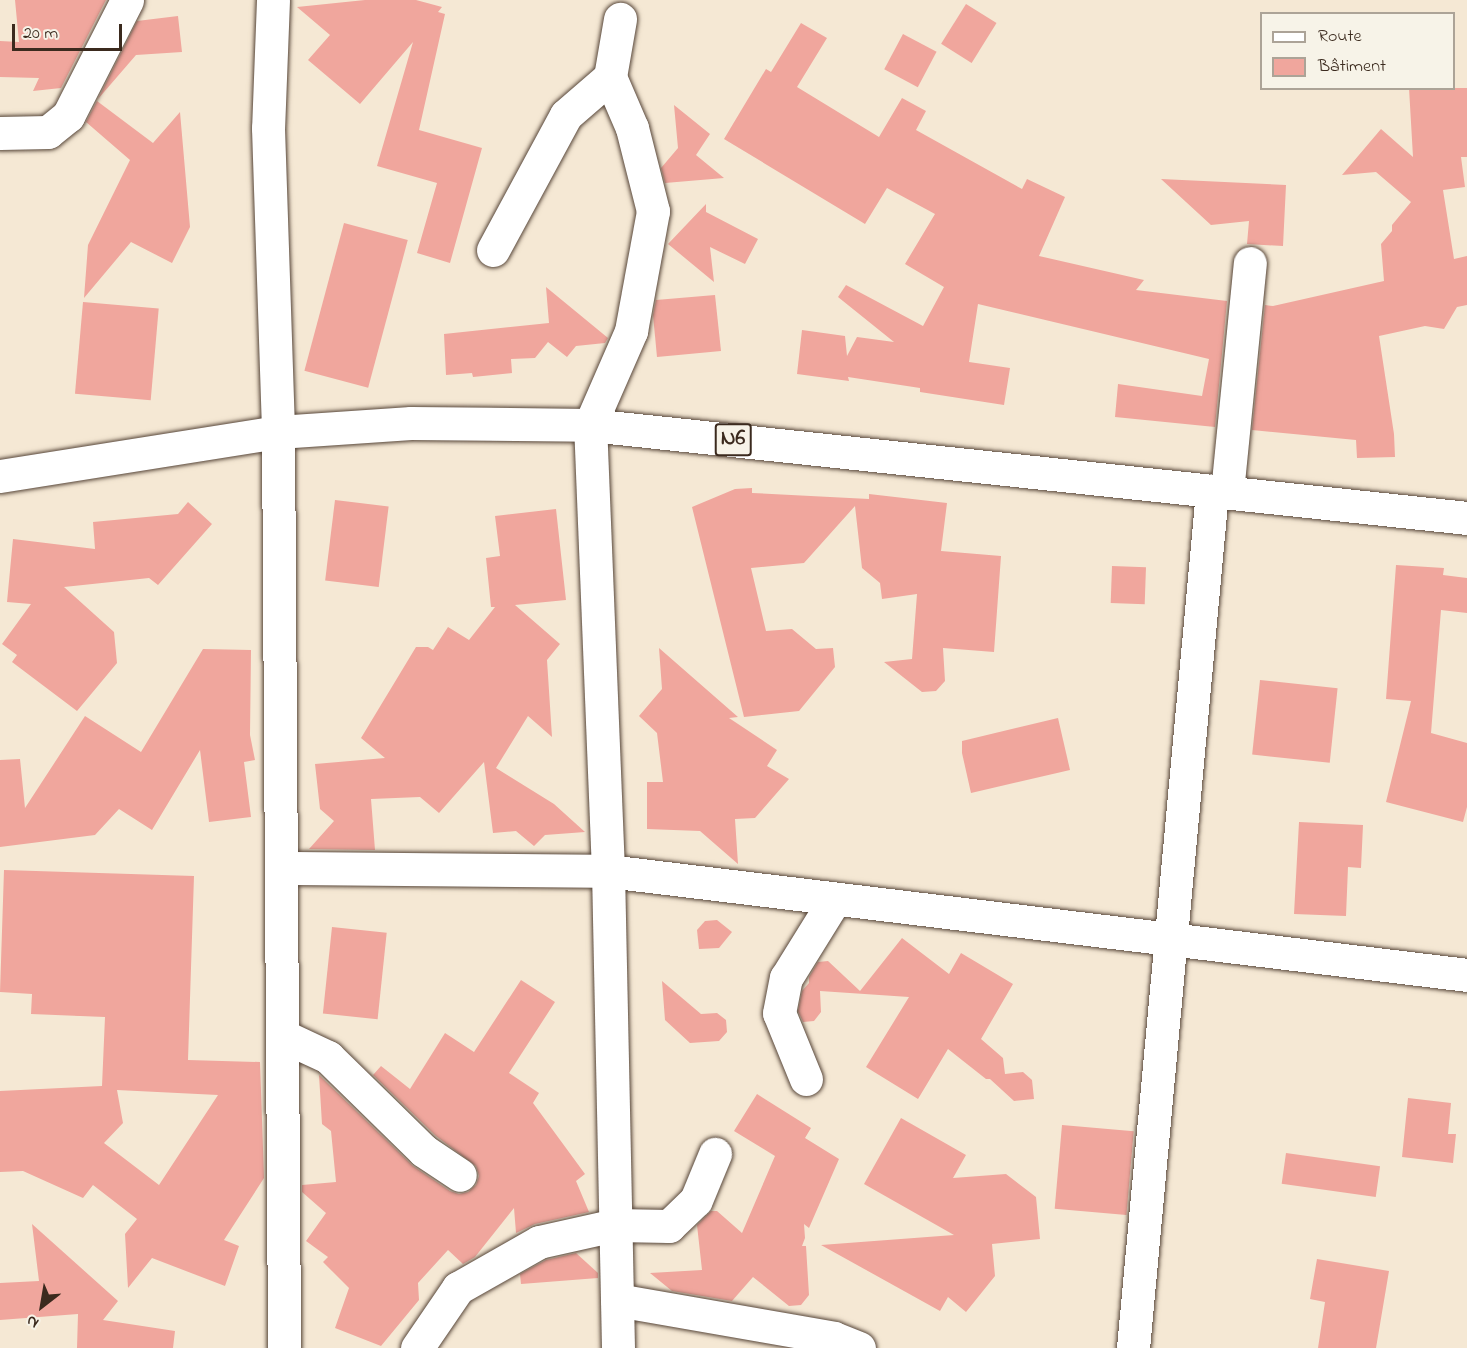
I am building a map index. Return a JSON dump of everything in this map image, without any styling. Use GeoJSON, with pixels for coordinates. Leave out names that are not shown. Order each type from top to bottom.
{"type":"FeatureCollection","features":[{"type":"Feature","properties":{"kind":"main road"},"geometry":{"type":"LineString","coordinates":[[0,133],[48,132],[68,116],[127,0]]}},
{"type":"Feature","properties":{"kind":"main road"},"geometry":{"type":"LineString","coordinates":[[273,0],[268,128],[278,432],[284,1348]]}},
{"type":"Feature","properties":{"kind":"main road"},"geometry":{"type":"LineString","coordinates":[[618,1348],[608,872],[590,425],[632,331],[653,211],[633,128],[610,77],[620,19]]}},
{"type":"Feature","properties":{"kind":"main road"},"geometry":{"type":"LineString","coordinates":[[494,250],[566,115],[610,77]]}},
{"type":"Feature","properties":{"kind":"main road"},"geometry":{"type":"LineString","coordinates":[[1130,1347],[1220,492],[1250,263]]}},
{"type":"Feature","properties":{"kind":"main road","name":"N6"},"geometry":{"type":"LineString","coordinates":[[0,476],[278,432],[411,423],[590,425],[1467,518]]}},
{"type":"Feature","properties":{"kind":"main road"},"geometry":{"type":"LineString","coordinates":[[282,868],[608,872],[1467,975]]}},
{"type":"Feature","properties":{"kind":"main road"},"geometry":{"type":"LineString","coordinates":[[806,1079],[779,1013],[786,978],[835,899]]}},
{"type":"Feature","properties":{"kind":"main road"},"geometry":{"type":"LineString","coordinates":[[283,1036],[328,1057],[424,1151],[460,1175]]}},
{"type":"Feature","properties":{"kind":"main road"},"geometry":{"type":"LineString","coordinates":[[417,1348],[458,1288],[539,1242],[615,1225],[669,1227],[696,1200],[715,1154]]}},
{"type":"Feature","properties":{"kind":"main road"},"geometry":{"type":"LineString","coordinates":[[617,1300],[834,1338],[859,1348]]}},
{"type":"Feature","properties":{"kind":"building"},"geometry":{"type":"Polygon","coordinates":[[[15,0],[106,0],[61,88],[33,91],[39,78],[0,77],[0,41],[19,42],[15,0]]]}},
{"type":"Feature","properties":{"kind":"building"},"geometry":{"type":"Polygon","coordinates":[[[365,0],[416,0],[442,7],[438,12],[445,14],[419,130],[482,148],[450,263],[417,253],[437,183],[377,166],[413,42],[360,104],[308,60],[330,35],[297,7],[365,0]]]}},
{"type":"Feature","properties":{"kind":"building"},"geometry":{"type":"Polygon","coordinates":[[[966,4],[997,23],[972,63],[941,44],[966,4]]]}},
{"type":"Feature","properties":{"kind":"building"},"geometry":{"type":"Polygon","coordinates":[[[178,16],[182,52],[136,55],[98,99],[137,21],[178,16]]]}},
{"type":"Feature","properties":{"kind":"building"},"geometry":{"type":"Polygon","coordinates":[[[801,23],[827,38],[797,87],[879,137],[902,98],[926,111],[916,130],[1022,189],[1027,179],[1065,197],[1039,256],[1144,280],[1136,290],[1227,301],[1215,427],[1115,417],[1118,384],[1202,396],[1209,359],[978,304],[969,362],[1010,368],[1004,405],[920,392],[920,388],[848,377],[849,381],[797,374],[802,330],[845,336],[847,356],[857,337],[894,342],[838,297],[846,285],[923,326],[944,287],[905,264],[935,214],[887,188],[865,224],[724,139],[766,69],[771,72],[801,23]]]}},
{"type":"Feature","properties":{"kind":"building"},"geometry":{"type":"Polygon","coordinates":[[[903,34],[937,52],[918,87],[884,69],[903,34]]]}},
{"type":"Feature","properties":{"kind":"building"},"geometry":{"type":"Polygon","coordinates":[[[1467,88],[1467,157],[1461,157],[1465,187],[1443,190],[1454,259],[1467,256],[1467,305],[1457,307],[1444,329],[1425,326],[1379,336],[1394,434],[1395,457],[1357,458],[1356,440],[1252,430],[1265,305],[1273,306],[1384,281],[1381,244],[1392,231],[1392,225],[1411,202],[1376,172],[1342,175],[1381,129],[1413,157],[1409,90],[1467,88]]]}},
{"type":"Feature","properties":{"kind":"building"},"geometry":{"type":"Polygon","coordinates":[[[97,101],[153,143],[180,112],[190,227],[172,263],[131,242],[84,298],[88,245],[130,160],[86,122],[97,101]]]}},
{"type":"Feature","properties":{"kind":"building"},"geometry":{"type":"Polygon","coordinates":[[[674,105],[710,134],[696,155],[724,178],[665,183],[661,168],[678,148],[674,105]]]}},
{"type":"Feature","properties":{"kind":"building"},"geometry":{"type":"Polygon","coordinates":[[[1161,179],[1286,185],[1283,246],[1247,244],[1249,221],[1211,225],[1161,179]]]}},
{"type":"Feature","properties":{"kind":"building"},"geometry":{"type":"Polygon","coordinates":[[[706,204],[706,212],[758,239],[745,264],[710,247],[714,282],[668,244],[706,204]]]}},
{"type":"Feature","properties":{"kind":"building"},"geometry":{"type":"Polygon","coordinates":[[[344,223],[408,240],[368,388],[304,371],[344,223]]]}},
{"type":"Feature","properties":{"kind":"building"},"geometry":{"type":"Polygon","coordinates":[[[546,287],[608,338],[605,343],[576,346],[567,357],[548,342],[535,358],[511,359],[512,373],[473,377],[472,373],[446,375],[444,334],[549,323],[546,287]]]}},
{"type":"Feature","properties":{"kind":"building"},"geometry":{"type":"Polygon","coordinates":[[[715,295],[721,351],[657,357],[653,315],[656,300],[715,295]]]}},
{"type":"Feature","properties":{"kind":"building"},"geometry":{"type":"Polygon","coordinates":[[[83,302],[159,309],[151,400],[75,394],[83,302]]]}},
{"type":"Feature","properties":{"kind":"building"},"geometry":{"type":"Polygon","coordinates":[[[752,488],[752,493],[869,499],[869,494],[947,503],[941,551],[1001,556],[994,652],[943,648],[945,681],[936,691],[922,692],[884,662],[912,659],[917,594],[882,599],[880,583],[862,568],[855,506],[804,563],[751,568],[766,631],[792,629],[816,649],[833,648],[835,667],[799,711],[744,717],[692,507],[735,489],[752,488]]]}},
{"type":"Feature","properties":{"kind":"building"},"geometry":{"type":"Polygon","coordinates":[[[335,500],[389,507],[379,587],[325,580],[335,500]]]}},
{"type":"Feature","properties":{"kind":"building"},"geometry":{"type":"Polygon","coordinates":[[[188,502],[212,524],[158,585],[149,578],[64,587],[114,632],[117,663],[77,711],[12,662],[17,655],[2,644],[31,604],[7,602],[13,539],[95,549],[93,522],[178,514],[188,502]]]}},
{"type":"Feature","properties":{"kind":"building"},"geometry":{"type":"Polygon","coordinates":[[[556,509],[566,600],[515,605],[560,644],[547,660],[552,737],[528,716],[496,768],[554,804],[585,832],[545,835],[534,846],[516,831],[493,833],[484,762],[439,813],[420,797],[371,799],[375,850],[309,849],[334,821],[320,809],[315,764],[385,758],[361,738],[416,647],[428,647],[433,650],[448,627],[469,640],[495,607],[491,607],[486,558],[500,556],[495,516],[556,509]]]}},
{"type":"Feature","properties":{"kind":"building"},"geometry":{"type":"Polygon","coordinates":[[[1396,565],[1444,568],[1443,575],[1467,578],[1467,613],[1441,610],[1431,733],[1467,743],[1467,807],[1463,822],[1386,802],[1411,701],[1386,699],[1396,565]]]}},
{"type":"Feature","properties":{"kind":"building"},"geometry":{"type":"Polygon","coordinates":[[[1112,566],[1146,567],[1145,604],[1111,603],[1112,566]]]}},
{"type":"Feature","properties":{"kind":"building"},"geometry":{"type":"Polygon","coordinates":[[[659,648],[738,717],[729,718],[777,750],[767,766],[789,779],[755,818],[735,819],[738,864],[700,831],[647,829],[647,782],[663,782],[657,733],[639,716],[662,689],[659,648]]]}},
{"type":"Feature","properties":{"kind":"building"},"geometry":{"type":"Polygon","coordinates":[[[203,649],[251,650],[250,735],[255,760],[244,762],[251,817],[209,822],[200,750],[152,830],[119,809],[95,835],[0,847],[0,760],[20,759],[25,808],[85,716],[141,752],[203,649]]]}},
{"type":"Feature","properties":{"kind":"building"},"geometry":{"type":"Polygon","coordinates":[[[1260,680],[1338,688],[1330,763],[1252,755],[1260,680]]]}},
{"type":"Feature","properties":{"kind":"building"},"geometry":{"type":"Polygon","coordinates":[[[1058,718],[1070,770],[971,793],[962,753],[962,741],[1058,718]]]}},
{"type":"Feature","properties":{"kind":"building"},"geometry":{"type":"Polygon","coordinates":[[[1299,822],[1363,825],[1361,868],[1348,867],[1346,916],[1294,914],[1299,822]]]}},
{"type":"Feature","properties":{"kind":"building"},"geometry":{"type":"Polygon","coordinates":[[[4,870],[194,876],[188,1060],[260,1062],[264,1178],[224,1240],[239,1246],[225,1286],[152,1258],[128,1288],[125,1234],[137,1219],[93,1185],[83,1198],[23,1171],[0,1172],[0,1091],[102,1086],[105,1017],[31,1014],[32,994],[0,992],[4,870]],[[117,1090],[123,1123],[104,1143],[159,1185],[218,1095],[117,1090]]]}},
{"type":"Feature","properties":{"kind":"building"},"geometry":{"type":"Polygon","coordinates":[[[717,920],[732,932],[719,948],[699,949],[697,930],[705,921],[717,920]]]}},
{"type":"Feature","properties":{"kind":"building"},"geometry":{"type":"Polygon","coordinates":[[[332,927],[387,933],[378,1019],[323,1014],[332,927]]]}},
{"type":"Feature","properties":{"kind":"building"},"geometry":{"type":"Polygon","coordinates":[[[902,938],[949,974],[961,953],[1013,984],[981,1039],[1003,1058],[1005,1074],[1023,1072],[1032,1080],[1034,1099],[1014,1101],[990,1079],[986,1079],[948,1049],[918,1099],[866,1067],[909,997],[820,991],[821,1012],[814,1021],[803,1022],[798,1011],[802,991],[809,983],[809,977],[818,962],[828,961],[860,991],[902,938]]]}},
{"type":"Feature","properties":{"kind":"building"},"geometry":{"type":"Polygon","coordinates":[[[521,980],[555,1002],[509,1073],[539,1093],[533,1103],[585,1174],[576,1181],[589,1212],[535,1224],[516,1233],[514,1208],[475,1257],[463,1264],[448,1250],[418,1283],[419,1300],[381,1346],[335,1328],[349,1288],[323,1262],[328,1257],[306,1241],[326,1213],[302,1192],[302,1185],[336,1182],[331,1131],[322,1124],[319,1075],[413,1166],[450,1191],[459,1194],[468,1192],[476,1185],[479,1176],[476,1166],[436,1136],[373,1075],[381,1066],[410,1089],[445,1033],[474,1052],[521,980]]]}},
{"type":"Feature","properties":{"kind":"building"},"geometry":{"type":"Polygon","coordinates":[[[662,981],[701,1014],[717,1013],[726,1020],[727,1032],[719,1041],[690,1043],[665,1020],[662,981]]]}},
{"type":"Feature","properties":{"kind":"building"},"geometry":{"type":"Polygon","coordinates":[[[757,1094],[811,1128],[805,1138],[839,1159],[809,1228],[804,1224],[805,1238],[802,1246],[806,1246],[809,1295],[801,1305],[789,1306],[753,1277],[732,1301],[672,1291],[650,1273],[702,1270],[697,1225],[711,1211],[717,1211],[742,1233],[775,1156],[734,1131],[757,1094]]]}},
{"type":"Feature","properties":{"kind":"building"},"geometry":{"type":"Polygon","coordinates":[[[1408,1098],[1451,1103],[1448,1134],[1456,1134],[1453,1163],[1402,1157],[1408,1098]]]}},
{"type":"Feature","properties":{"kind":"building"},"geometry":{"type":"Polygon","coordinates":[[[901,1118],[966,1155],[953,1178],[1006,1174],[1036,1197],[1040,1239],[992,1244],[995,1276],[966,1312],[948,1297],[940,1311],[821,1245],[954,1235],[864,1184],[901,1118]]]}},
{"type":"Feature","properties":{"kind":"building"},"geometry":{"type":"Polygon","coordinates":[[[1062,1125],[1134,1131],[1126,1215],[1055,1209],[1062,1125]]]}},
{"type":"Feature","properties":{"kind":"building"},"geometry":{"type":"Polygon","coordinates":[[[1286,1153],[1380,1166],[1376,1197],[1282,1184],[1286,1153]]]}},
{"type":"Feature","properties":{"kind":"building"},"geometry":{"type":"Polygon","coordinates":[[[32,1224],[118,1301],[103,1320],[175,1331],[173,1348],[77,1348],[78,1314],[0,1320],[0,1283],[39,1281],[32,1224]]]}},
{"type":"Feature","properties":{"kind":"building"},"geometry":{"type":"Polygon","coordinates":[[[576,1253],[598,1273],[598,1278],[521,1284],[520,1274],[546,1260],[576,1253]]]}},
{"type":"Feature","properties":{"kind":"building"},"geometry":{"type":"Polygon","coordinates":[[[1317,1259],[1389,1271],[1376,1348],[1318,1348],[1325,1302],[1310,1299],[1317,1259]]]}}]}
